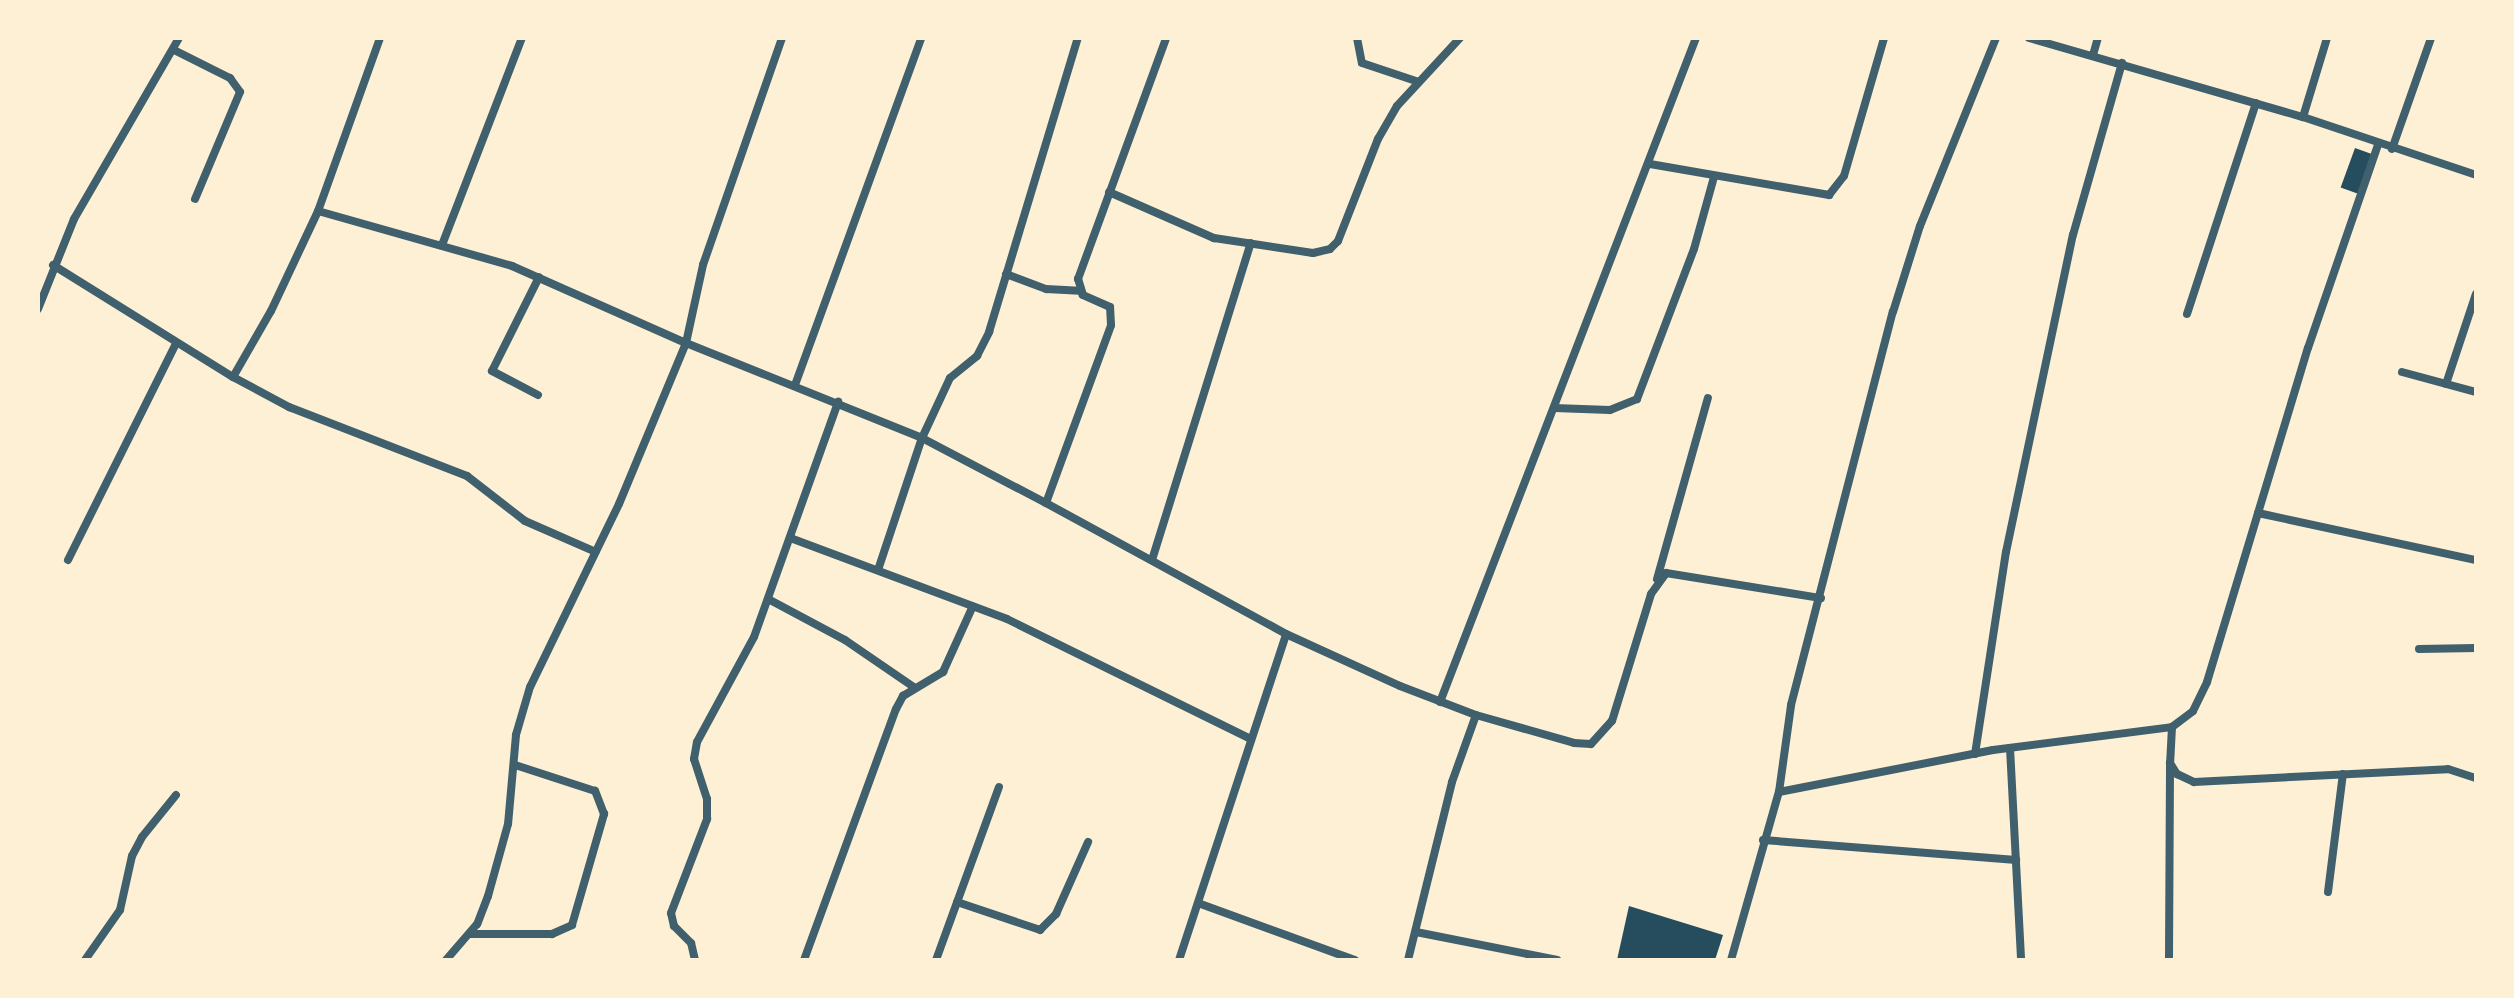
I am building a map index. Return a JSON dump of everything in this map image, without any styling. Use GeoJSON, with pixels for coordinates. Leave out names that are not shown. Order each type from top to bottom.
{"type":"FeatureCollection","features":[{"type":"Feature","properties":{"kind":"street"},"geometry":{"type":"LineString","coordinates":[[38,309],[53,265],[179,38]]}},
{"type":"Feature","properties":{"kind":"street"},"geometry":{"type":"LineString","coordinates":[[233,377],[271,311],[318,211],[380,38]]}},
{"type":"Feature","properties":{"kind":"street"},"geometry":{"type":"LineString","coordinates":[[442,245],[522,38]]}},
{"type":"Feature","properties":{"kind":"street"},"geometry":{"type":"LineString","coordinates":[[446,960],[470,934],[488,896],[508,824],[516,735],[530,687],[596,552],[686,343],[703,265],[782,38]]}},
{"type":"Feature","properties":{"kind":"street"},"geometry":{"type":"LineString","coordinates":[[795,385],[921,38]]}},
{"type":"Feature","properties":{"kind":"street"},"geometry":{"type":"LineString","coordinates":[[878,570],[922,438],[950,378],[983,346],[1078,38]]}},
{"type":"Feature","properties":{"kind":"street"},"geometry":{"type":"LineString","coordinates":[[1079,291],[1078,279],[1166,38]]}},
{"type":"Feature","properties":{"kind":"street"},"geometry":{"type":"LineString","coordinates":[[1357,38],[1362,63],[1419,82]]}},
{"type":"Feature","properties":{"kind":"street"},"geometry":{"type":"LineString","coordinates":[[1109,192],[1196,232],[1313,253],[1330,249],[1338,241],[1378,139],[1419,82],[1460,38]]}},
{"type":"Feature","properties":{"kind":"street"},"geometry":{"type":"LineString","coordinates":[[1440,702],[1650,164],[1696,38]]}},
{"type":"Feature","properties":{"kind":"street"},"geometry":{"type":"LineString","coordinates":[[1650,164],[1815,196],[1839,188],[1884,38]]}},
{"type":"Feature","properties":{"kind":"street"},"geometry":{"type":"LineString","coordinates":[[1731,960],[1779,792],[1791,705],[1906,269],[1996,38]]}},
{"type":"Feature","properties":{"kind":"street"},"geometry":{"type":"LineString","coordinates":[[2029,38],[2303,117],[2378,145],[2476,175]]}},
{"type":"Feature","properties":{"kind":"street"},"geometry":{"type":"LineString","coordinates":[[2093,55],[2098,38]]}},
{"type":"Feature","properties":{"kind":"street"},"geometry":{"type":"LineString","coordinates":[[2303,117],[2327,38]]}},
{"type":"Feature","properties":{"kind":"street"},"geometry":{"type":"LineString","coordinates":[[2392,149],[2431,38]]}},
{"type":"Feature","properties":{"kind":"street"},"geometry":{"type":"LineString","coordinates":[[174,50],[230,78],[240,92],[195,199]]}},
{"type":"Feature","properties":{"kind":"street"},"geometry":{"type":"LineString","coordinates":[[1975,754],[2006,552],[2070,249],[2122,63]]}},
{"type":"Feature","properties":{"kind":"street"},"geometry":{"type":"LineString","coordinates":[[2187,314],[2256,103]]}},
{"type":"Feature","properties":{"kind":"street"},"geometry":{"type":"LineString","coordinates":[[1779,792],[2010,748],[2172,727],[2193,711],[2207,682],[2258,513],[2378,145]]}},
{"type":"Feature","properties":{"kind":"street"},"geometry":{"type":"LineString","coordinates":[[1554,408],[1610,410],[1637,399],[1694,249],[1714,177]]}},
{"type":"Feature","properties":{"kind":"street"},"geometry":{"type":"LineString","coordinates":[[318,211],[442,245],[539,277],[686,343],[838,402],[922,438],[1286,634],[1440,702],[1574,743],[1591,744],[1604,735],[1657,580],[1708,398]]}},
{"type":"Feature","properties":{"kind":"street"},"geometry":{"type":"LineString","coordinates":[[1152,560],[1251,243]]}},
{"type":"Feature","properties":{"kind":"street"},"geometry":{"type":"LineString","coordinates":[[53,265],[233,377],[303,412],[467,476],[525,521],[596,552]]}},
{"type":"Feature","properties":{"kind":"street"},"geometry":{"type":"LineString","coordinates":[[1006,274],[1046,289],[1079,291],[1110,307],[1111,325],[1046,503]]}},
{"type":"Feature","properties":{"kind":"street"},"geometry":{"type":"LineString","coordinates":[[538,395],[492,371],[539,277]]}},
{"type":"Feature","properties":{"kind":"street"},"geometry":{"type":"LineString","coordinates":[[2446,384],[2476,294]]}},
{"type":"Feature","properties":{"kind":"street"},"geometry":{"type":"LineString","coordinates":[[68,560],[176,343]]}},
{"type":"Feature","properties":{"kind":"street"},"geometry":{"type":"LineString","coordinates":[[2402,372],[2476,392]]}},
{"type":"Feature","properties":{"kind":"street"},"geometry":{"type":"LineString","coordinates":[[695,960],[691,943],[674,926],[671,913],[707,819],[707,799],[694,759],[697,742],[738,670],[770,600],[838,402]]}},
{"type":"Feature","properties":{"kind":"street"},"geometry":{"type":"LineString","coordinates":[[2258,513],[2476,560]]}},
{"type":"Feature","properties":{"kind":"street"},"geometry":{"type":"LineString","coordinates":[[793,539],[973,606],[1251,739]]}},
{"type":"Feature","properties":{"kind":"street"},"geometry":{"type":"LineString","coordinates":[[1657,580],[1681,573],[1821,598]]}},
{"type":"Feature","properties":{"kind":"street"},"geometry":{"type":"LineString","coordinates":[[770,600],[845,640],[915,688]]}},
{"type":"Feature","properties":{"kind":"street"},"geometry":{"type":"LineString","coordinates":[[804,960],[896,709],[915,688],[943,672],[973,606]]}},
{"type":"Feature","properties":{"kind":"street"},"geometry":{"type":"LineString","coordinates":[[1179,960],[1286,634]]}},
{"type":"Feature","properties":{"kind":"street"},"geometry":{"type":"LineString","coordinates":[[2419,649],[2476,648]]}},
{"type":"Feature","properties":{"kind":"street"},"geometry":{"type":"LineString","coordinates":[[1408,960],[1452,782],[1476,715]]}},
{"type":"Feature","properties":{"kind":"street"},"geometry":{"type":"LineString","coordinates":[[2169,960],[2172,727]]}},
{"type":"Feature","properties":{"kind":"street"},"geometry":{"type":"LineString","coordinates":[[2010,748],[2021,960]]}},
{"type":"Feature","properties":{"kind":"street"},"geometry":{"type":"LineString","coordinates":[[2170,763],[2177,774],[2194,782],[2448,769],[2476,778]]}},
{"type":"Feature","properties":{"kind":"street"},"geometry":{"type":"LineString","coordinates":[[470,934],[563,932],[578,911],[600,828],[602,800],[595,791],[515,765]]}},
{"type":"Feature","properties":{"kind":"street"},"geometry":{"type":"LineString","coordinates":[[2328,892],[2343,774]]}},
{"type":"Feature","properties":{"kind":"street"},"geometry":{"type":"LineString","coordinates":[[936,960],[999,787]]}},
{"type":"Feature","properties":{"kind":"street"},"geometry":{"type":"LineString","coordinates":[[85,960],[120,910],[132,856],[142,837],[176,795]]}},
{"type":"Feature","properties":{"kind":"street"},"geometry":{"type":"LineString","coordinates":[[1763,840],[2016,860]]}},
{"type":"Feature","properties":{"kind":"street"},"geometry":{"type":"LineString","coordinates":[[957,902],[1040,930],[1056,914],[1088,842]]}},
{"type":"Feature","properties":{"kind":"street"},"geometry":{"type":"LineString","coordinates":[[1198,903],[1355,960]]}},
{"type":"Feature","properties":{"kind":"street"},"geometry":{"type":"LineString","coordinates":[[1416,932],[1557,960]]}},
{"type":"Feature","properties":{"kind":"building"},"geometry":{"type":"Polygon","coordinates":[[[2355,148],[2374,155],[2359,194],[2341,187],[2355,148]]]}},
{"type":"Feature","properties":{"kind":"building"},"geometry":{"type":"Polygon","coordinates":[[[1629,906],[1723,935],[1715,960],[1617,960],[1629,906]]]}}]}
